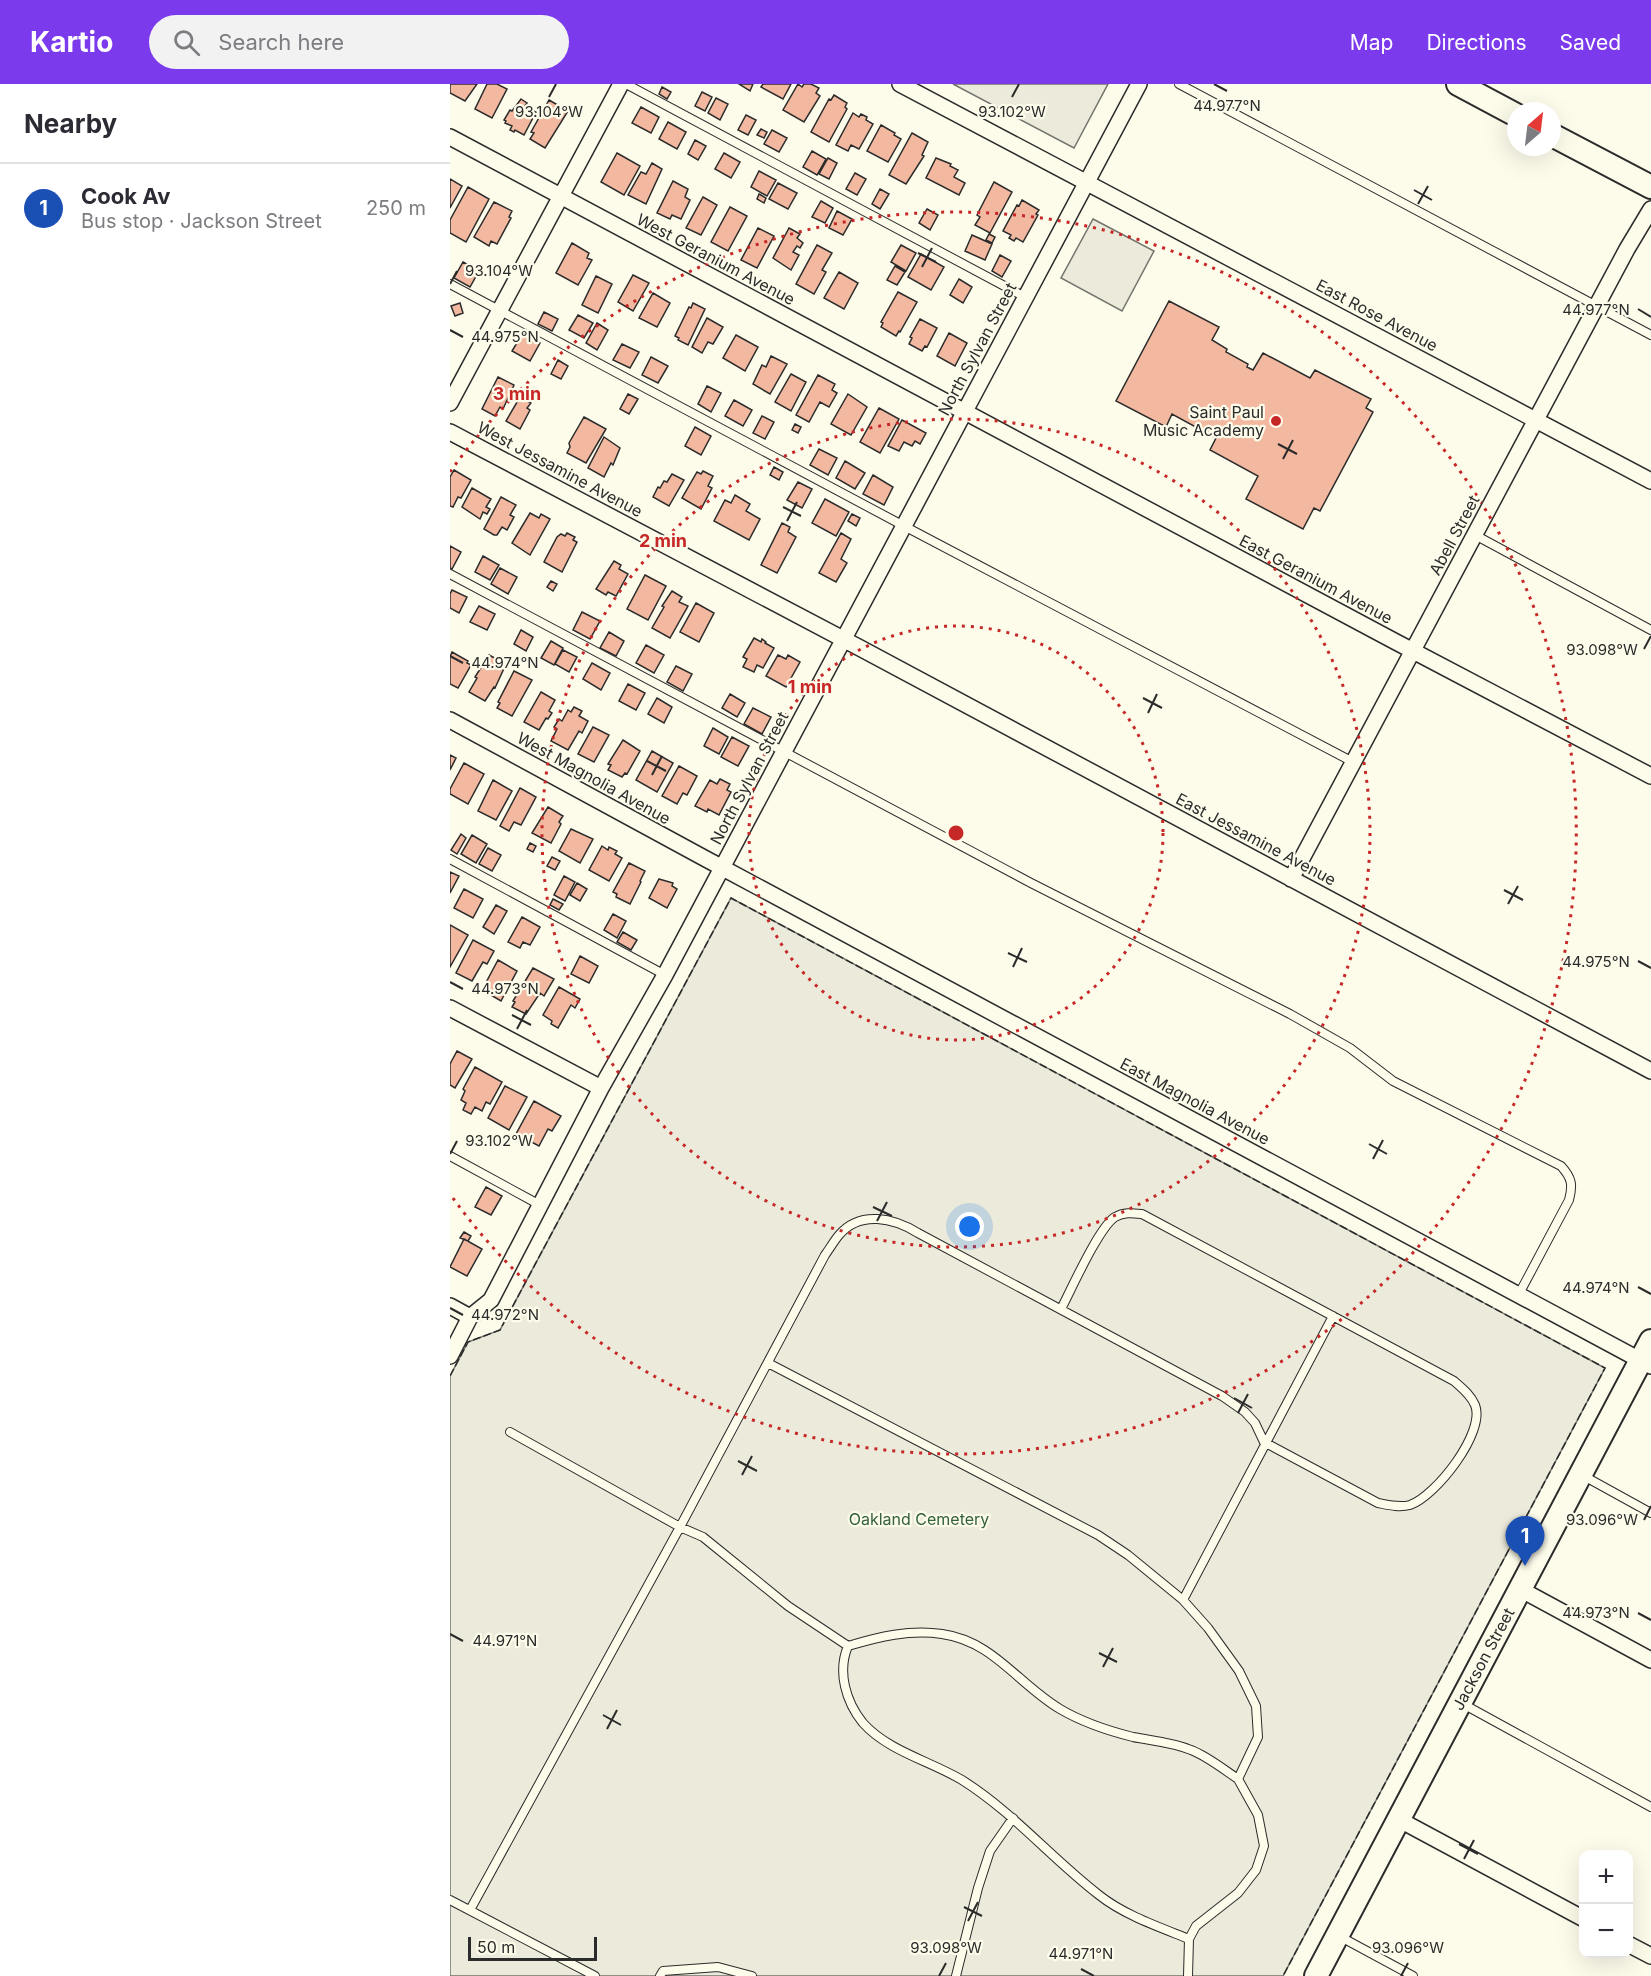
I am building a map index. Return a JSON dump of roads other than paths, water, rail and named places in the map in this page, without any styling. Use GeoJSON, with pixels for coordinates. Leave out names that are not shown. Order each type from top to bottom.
{"type":"FeatureCollection","features":[{"type":"Feature","properties":{"kind":"street"},"geometry":{"type":"LineString","coordinates":[[450,403],[624,84]]}},
{"type":"Feature","properties":{"kind":"street","name":"East Rose Avenue"},"geometry":{"type":"LineString","coordinates":[[900,84],[1651,481]]}},
{"type":"Feature","properties":{"kind":"street","name":"North Sylvan Street"},"geometry":{"type":"LineString","coordinates":[[450,1356],[470,1317],[491,1300],[601,1089],[665,975],[1138,84]]}},
{"type":"Feature","properties":{"kind":"street"},"geometry":{"type":"LineString","coordinates":[[1458,84],[1507,110]]}},
{"type":"Feature","properties":{"kind":"street","name":"West Geranium Avenue"},"geometry":{"type":"LineString","coordinates":[[450,137],[964,412]]}},
{"type":"Feature","properties":{"kind":"street"},"geometry":{"type":"LineString","coordinates":[[1561,140],[1651,187]]}},
{"type":"Feature","properties":{"kind":"street","name":"Abell Street"},"geometry":{"type":"LineString","coordinates":[[1291,879],[1651,209]]}},
{"type":"Feature","properties":{"kind":"street","name":"East Geranium Avenue"},"geometry":{"type":"LineString","coordinates":[[964,412],[1651,776]]}},
{"type":"Feature","properties":{"kind":"street","name":"West Jessamine Avenue"},"geometry":{"type":"LineString","coordinates":[[450,432],[843,639]]}},
{"type":"Feature","properties":{"kind":"street","name":"East Jessamine Avenue"},"geometry":{"type":"LineString","coordinates":[[843,639],[1651,1071]]}},
{"type":"Feature","properties":{"kind":"street","name":"West Magnolia Avenue"},"geometry":{"type":"LineString","coordinates":[[450,720],[722,868]]}},
{"type":"Feature","properties":{"kind":"street","name":"East Magnolia Avenue"},"geometry":{"type":"LineString","coordinates":[[722,868],[1519,1294],[1648,1356]]}},
{"type":"Feature","properties":{"kind":"street"},"geometry":{"type":"LineString","coordinates":[[450,1008],[601,1089]]}},
{"type":"Feature","properties":{"kind":"street"},"geometry":{"type":"LineString","coordinates":[[450,1306],[470,1317]]}},
{"type":"Feature","properties":{"kind":"street","name":"Jackson Street"},"geometry":{"type":"LineString","coordinates":[[1316,1976],[1581,1475],[1648,1356]]}},
{"type":"Feature","properties":{"kind":"street"},"geometry":{"type":"LineString","coordinates":[[1520,1589],[1651,1660]]}},
{"type":"Feature","properties":{"kind":"street"},"geometry":{"type":"LineString","coordinates":[[1398,1820],[1579,1917]]}},
{"type":"Feature","properties":{"kind":"street"},"geometry":{"type":"LineString","coordinates":[[1633,1946],[1651,1956]]}},
{"type":"Feature","properties":{"kind":"lane"},"geometry":{"type":"LineString","coordinates":[[624,84],[1025,297]]}},
{"type":"Feature","properties":{"kind":"lane"},"geometry":{"type":"LineString","coordinates":[[1179,84],[1651,335]]}},
{"type":"Feature","properties":{"kind":"lane"},"geometry":{"type":"LineString","coordinates":[[450,284],[1353,762]]}},
{"type":"Feature","properties":{"kind":"lane"},"geometry":{"type":"LineString","coordinates":[[1475,535],[1651,630]]}},
{"type":"Feature","properties":{"kind":"lane"},"geometry":{"type":"LineString","coordinates":[[450,574],[1031,883],[1290,1014],[1350,1048],[1393,1081],[1562,1166],[1571,1177],[1573,1187],[1569,1200],[1519,1294]]}},
{"type":"Feature","properties":{"kind":"lane"},"geometry":{"type":"LineString","coordinates":[[450,860],[665,975]]}},
{"type":"Feature","properties":{"kind":"lane"},"geometry":{"type":"LineString","coordinates":[[450,1156],[540,1205]]}},
{"type":"Feature","properties":{"kind":"lane"},"geometry":{"type":"LineString","coordinates":[[470,1910],[680,1527],[825,1255],[840,1233],[858,1220],[882,1219],[904,1224],[1061,1310],[1222,1395],[1245,1412],[1255,1423],[1264,1442],[1378,1503],[1395,1507],[1409,1505],[1435,1488],[1446,1477],[1473,1432],[1477,1419],[1476,1406],[1468,1394],[1454,1381],[1159,1221],[1142,1214],[1126,1213],[1112,1218],[1102,1231],[1061,1310]]}},
{"type":"Feature","properties":{"kind":"lane"},"geometry":{"type":"LineString","coordinates":[[1182,1600],[1333,1316]]}},
{"type":"Feature","properties":{"kind":"lane"},"geometry":{"type":"LineString","coordinates":[[768,1363],[1098,1535],[1128,1555],[1182,1600],[1208,1628],[1239,1671],[1256,1706],[1258,1737],[1238,1779]]}},
{"type":"Feature","properties":{"kind":"lane"},"geometry":{"type":"LineString","coordinates":[[510,1432],[680,1527],[703,1537],[788,1606],[848,1646],[880,1637],[913,1633],[942,1634],[975,1643],[995,1655],[1029,1687],[1061,1710],[1097,1726],[1132,1737],[1169,1743],[1193,1751],[1238,1779],[1258,1815],[1264,1846],[1256,1870],[1238,1893],[1196,1926],[1189,1939],[1188,1976]]}},
{"type":"Feature","properties":{"kind":"lane"},"geometry":{"type":"LineString","coordinates":[[1581,1475],[1651,1513]]}},
{"type":"Feature","properties":{"kind":"lane"},"geometry":{"type":"LineString","coordinates":[[848,1646],[842,1659],[843,1680],[851,1706],[874,1734],[960,1779],[998,1805],[1100,1896],[1134,1916],[1189,1939]]}},
{"type":"Feature","properties":{"kind":"lane"},"geometry":{"type":"LineString","coordinates":[[1460,1702],[1651,1807]]}},
{"type":"Feature","properties":{"kind":"lane"},"geometry":{"type":"LineString","coordinates":[[956,1976],[978,1888],[990,1851],[1013,1818]]}},
{"type":"Feature","properties":{"kind":"lane"},"geometry":{"type":"LineString","coordinates":[[450,1900],[596,1976]]}},
{"type":"Feature","properties":{"kind":"lane"},"geometry":{"type":"LineString","coordinates":[[1338,1935],[1413,1976]]}},
{"type":"Feature","properties":{"kind":"lane"},"geometry":{"type":"LineString","coordinates":[[660,1976],[663,1971],[718,1967],[752,1976]]}},
{"type":"Feature","properties":{"kind":"place","name":"Saint Paul Music Academy"},"geometry":{"type":"Point","coordinates":[1276,421]}},
{"type":"Feature","properties":{"kind":"place","name":"Cook Av"},"geometry":{"type":"Point","coordinates":[1525,1566]}},
{"type":"Feature","properties":{"kind":"park label","name":"Oakland Cemetery"},"geometry":{"type":"Point","coordinates":[919,1519]}}]}
